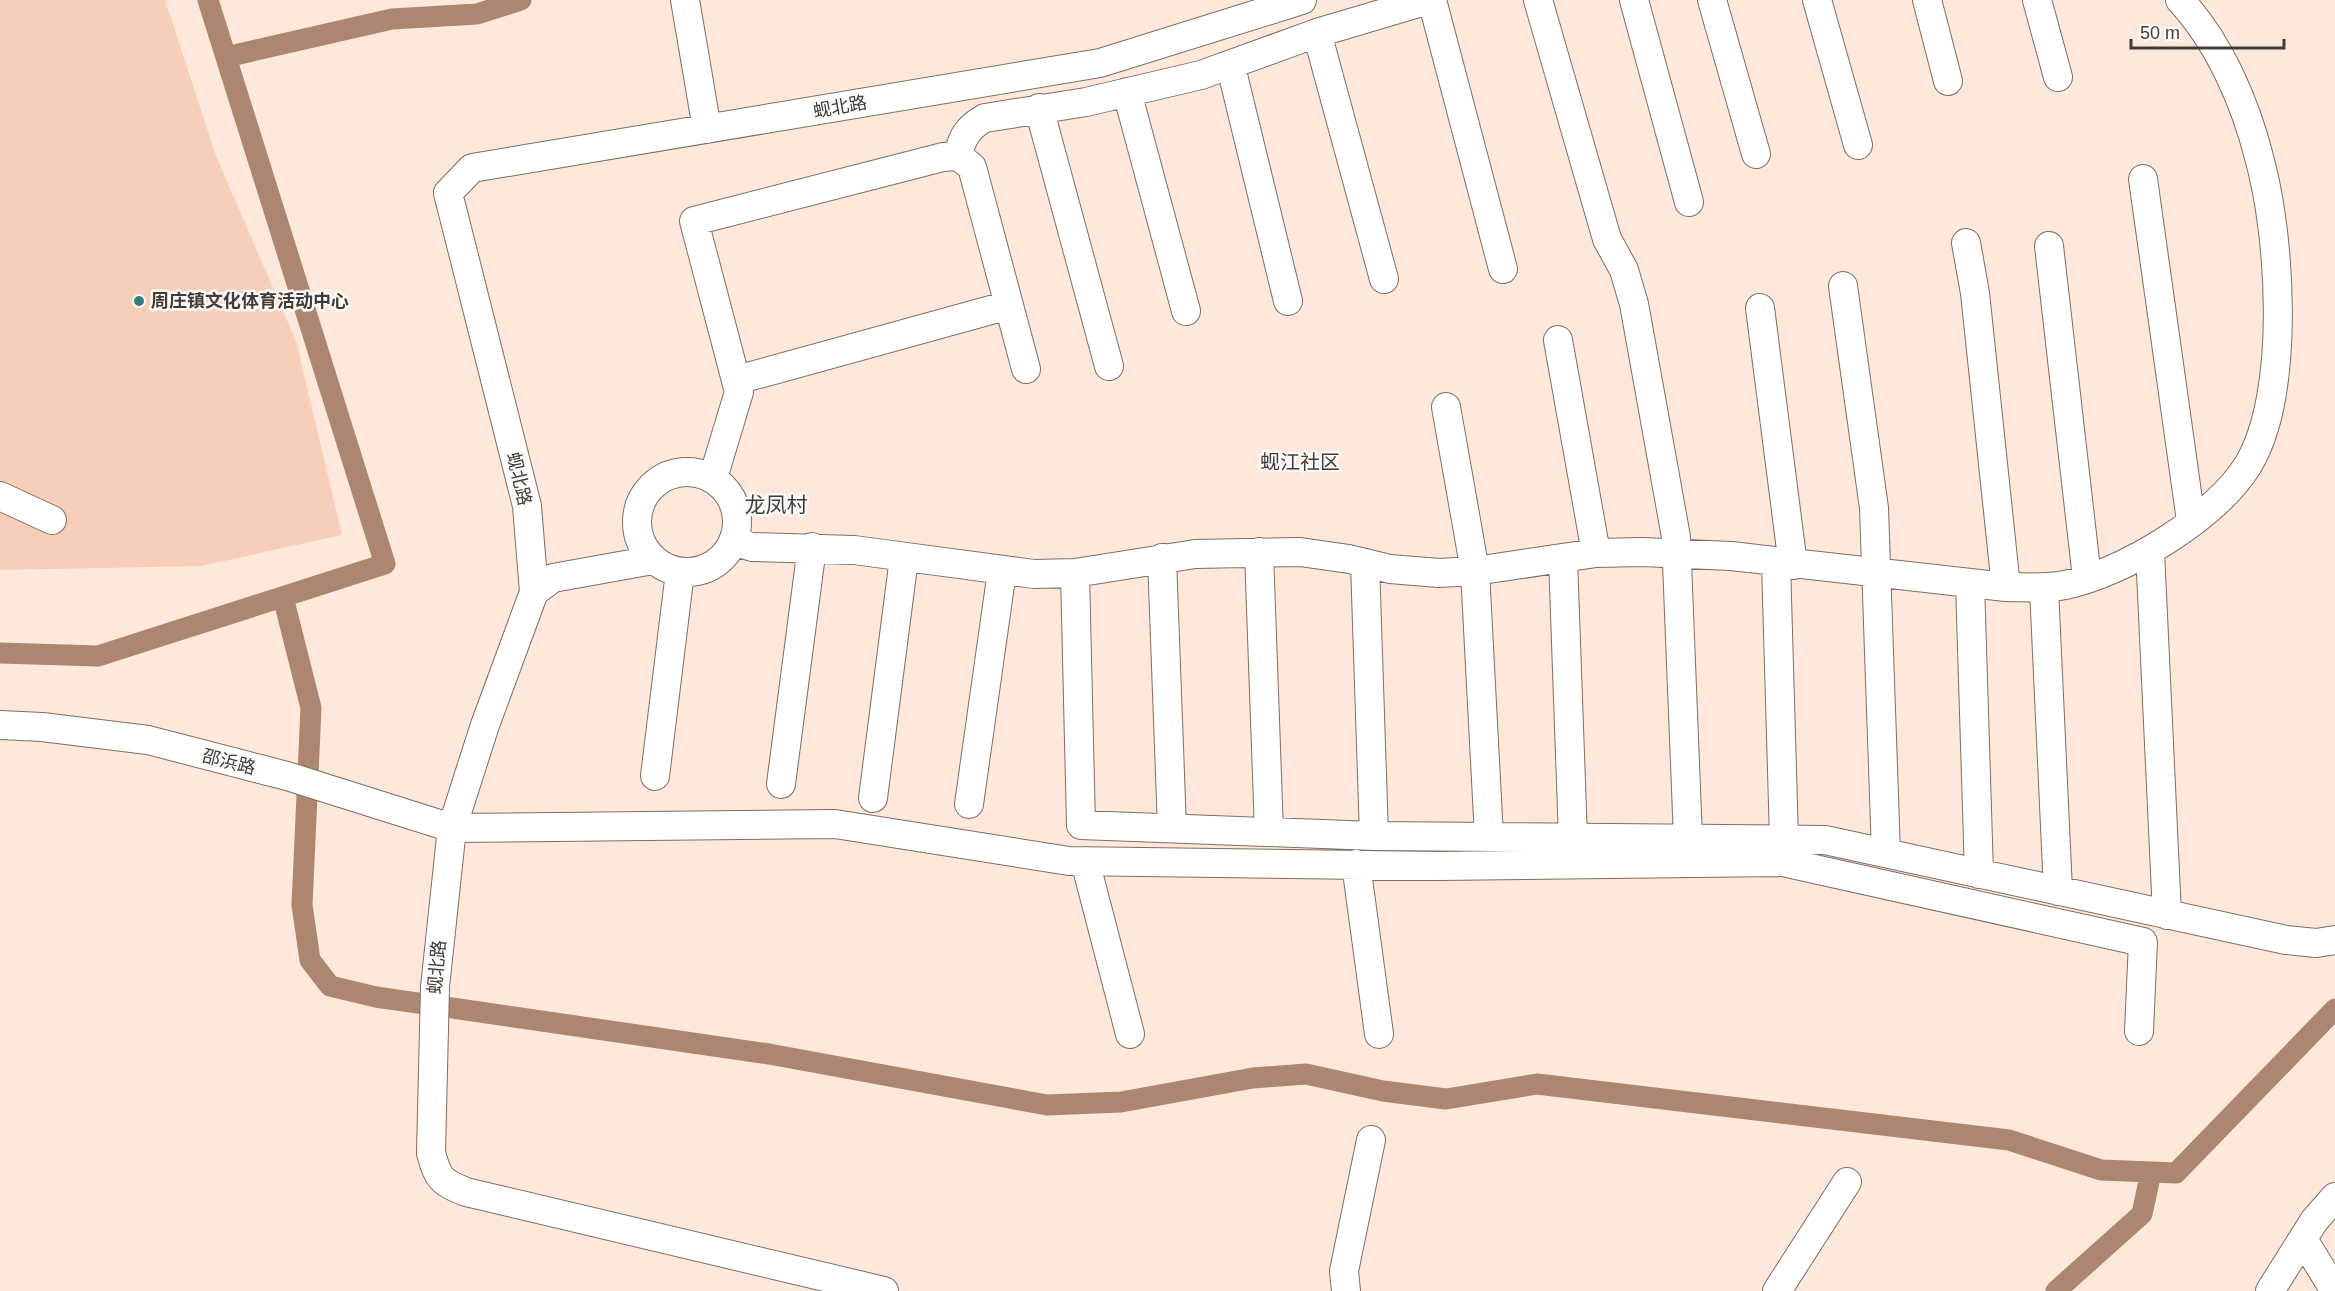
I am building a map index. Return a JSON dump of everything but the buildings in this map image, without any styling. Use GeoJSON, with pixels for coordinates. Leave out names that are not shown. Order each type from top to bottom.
{"type":"FeatureCollection","features":[{"type":"Feature","properties":{"kind":"street"},"geometry":{"type":"LineString","coordinates":[[685,0],[707,129]]}},
{"type":"Feature","properties":{"kind":"street","name":"蚬北路"},"geometry":{"type":"LineString","coordinates":[[884,1291],[466,1192],[444,1183],[436,1171],[431,1153],[433,1025],[452,828],[485,725],[534,592],[526,507],[448,193],[472,168],[1100,63],[1302,0]]}},
{"type":"Feature","properties":{"kind":"street"},"geometry":{"type":"LineString","coordinates":[[958,156],[961,140],[970,125],[985,118],[1127,92],[1231,67],[1317,33],[1430,0],[1503,269]]}},
{"type":"Feature","properties":{"kind":"street"},"geometry":{"type":"LineString","coordinates":[[1538,0],[1607,239],[1624,270],[1634,304],[1677,554],[1688,838]]}},
{"type":"Feature","properties":{"kind":"street"},"geometry":{"type":"LineString","coordinates":[[1635,0],[1689,202]]}},
{"type":"Feature","properties":{"kind":"street"},"geometry":{"type":"LineString","coordinates":[[1712,0],[1756,154]]}},
{"type":"Feature","properties":{"kind":"street"},"geometry":{"type":"LineString","coordinates":[[1817,0],[1858,145]]}},
{"type":"Feature","properties":{"kind":"street"},"geometry":{"type":"LineString","coordinates":[[1927,0],[1948,81]]}},
{"type":"Feature","properties":{"kind":"street"},"geometry":{"type":"LineString","coordinates":[[2037,0],[2058,77]]}},
{"type":"Feature","properties":{"kind":"street"},"geometry":{"type":"LineString","coordinates":[[733,541],[752,547],[854,550],[1002,571],[1075,573],[1195,554],[1300,552],[1415,572],[1475,571],[1596,554],[1677,554],[1731,556],[1784,564],[2006,587],[2044,588],[2087,578],[2150,551],[2222,497],[2248,465],[2260,437],[2277,362],[2276,270],[2260,158],[2224,66],[2200,21],[2180,0]]}},
{"type":"Feature","properties":{"kind":"street"},"geometry":{"type":"LineString","coordinates":[[1317,33],[1384,279]]}},
{"type":"Feature","properties":{"kind":"street"},"geometry":{"type":"LineString","coordinates":[[1231,67],[1288,301]]}},
{"type":"Feature","properties":{"kind":"street"},"geometry":{"type":"LineString","coordinates":[[1127,92],[1186,311]]}},
{"type":"Feature","properties":{"kind":"street"},"geometry":{"type":"LineString","coordinates":[[1039,108],[1109,366]]}},
{"type":"Feature","properties":{"kind":"street"},"geometry":{"type":"LineString","coordinates":[[713,478],[739,392],[694,221],[943,157],[958,156],[972,167],[1026,369]]}},
{"type":"Feature","properties":{"kind":"street"},"geometry":{"type":"LineString","coordinates":[[2143,179],[2191,521]]}},
{"type":"Feature","properties":{"kind":"street"},"geometry":{"type":"LineString","coordinates":[[1966,243],[1975,293],[2006,587]]}},
{"type":"Feature","properties":{"kind":"street"},"geometry":{"type":"LineString","coordinates":[[2049,246],[2087,578]]}},
{"type":"Feature","properties":{"kind":"street"},"geometry":{"type":"LineString","coordinates":[[1843,286],[1874,508],[1886,853]]}},
{"type":"Feature","properties":{"kind":"street"},"geometry":{"type":"LineString","coordinates":[[737,380],[1009,305]]}},
{"type":"Feature","properties":{"kind":"street"},"geometry":{"type":"LineString","coordinates":[[1760,309],[1784,564],[1784,839]]}},
{"type":"Feature","properties":{"kind":"street"},"geometry":{"type":"LineString","coordinates":[[1558,340],[1596,554]]}},
{"type":"Feature","properties":{"kind":"street"},"geometry":{"type":"LineString","coordinates":[[1446,407],[1475,571],[1489,837]]}},
{"type":"Feature","properties":{"kind":"street"},"geometry":{"type":"LineString","coordinates":[[693,471],[713,478],[729,492],[737,512],[737,533],[733,541],[728,553],[712,567],[692,573],[671,571],[653,560],[640,543],[636,522],[640,501],[653,484],[671,473],[693,471]]}},
{"type":"Feature","properties":{"kind":"street"},"geometry":{"type":"LineString","coordinates":[[0,496],[52,520]]}},
{"type":"Feature","properties":{"kind":"street"},"geometry":{"type":"LineString","coordinates":[[781,784],[812,548]]}},
{"type":"Feature","properties":{"kind":"street"},"geometry":{"type":"LineString","coordinates":[[2150,551],[2167,915]]}},
{"type":"Feature","properties":{"kind":"street"},"geometry":{"type":"LineString","coordinates":[[1259,552],[1269,832]]}},
{"type":"Feature","properties":{"kind":"street"},"geometry":{"type":"LineString","coordinates":[[873,798],[904,558]]}},
{"type":"Feature","properties":{"kind":"street"},"geometry":{"type":"LineString","coordinates":[[1162,558],[1172,828]]}},
{"type":"Feature","properties":{"kind":"street"},"geometry":{"type":"LineString","coordinates":[[1563,558],[1573,839]]}},
{"type":"Feature","properties":{"kind":"street"},"geometry":{"type":"LineString","coordinates":[[534,592],[553,578],[653,560]]}},
{"type":"Feature","properties":{"kind":"street"},"geometry":{"type":"LineString","coordinates":[[1365,563],[1374,836]]}},
{"type":"Feature","properties":{"kind":"street"},"geometry":{"type":"LineString","coordinates":[[969,804],[1002,571]]}},
{"type":"Feature","properties":{"kind":"street"},"geometry":{"type":"LineString","coordinates":[[656,776],[680,572]]}},
{"type":"Feature","properties":{"kind":"street"},"geometry":{"type":"LineString","coordinates":[[1075,573],[1081,825],[1374,836],[1784,839],[1847,843],[1979,874],[2300,942],[2316,943],[2335,940]]}},
{"type":"Feature","properties":{"kind":"street"},"geometry":{"type":"LineString","coordinates":[[1970,584],[1979,874]]}},
{"type":"Feature","properties":{"kind":"street"},"geometry":{"type":"LineString","coordinates":[[2044,588],[2058,891]]}},
{"type":"Feature","properties":{"kind":"street","name":"邵浜路"},"geometry":{"type":"LineString","coordinates":[[0,725],[54,728],[148,740],[287,776],[452,828],[835,824],[1070,861],[1356,864],[1783,862],[2143,942],[2139,1031]]}},
{"type":"Feature","properties":{"kind":"street"},"geometry":{"type":"LineString","coordinates":[[1085,861],[1130,1034]]}},
{"type":"Feature","properties":{"kind":"street"},"geometry":{"type":"LineString","coordinates":[[1356,864],[1379,1034]]}},
{"type":"Feature","properties":{"kind":"street"},"geometry":{"type":"LineString","coordinates":[[1346,1291],[1344,1271],[1371,1140]]}},
{"type":"Feature","properties":{"kind":"street"},"geometry":{"type":"LineString","coordinates":[[1777,1291],[1847,1182]]}},
{"type":"Feature","properties":{"kind":"street"},"geometry":{"type":"LineString","coordinates":[[2270,1291],[2302,1239],[2335,1197]]}},
{"type":"Feature","properties":{"kind":"street"},"geometry":{"type":"LineString","coordinates":[[2302,1239],[2335,1291]]}},
{"type":"Feature","properties":{"kind":"shaded area","name":"周庄镇文化体育活动中心"},"geometry":{"type":"Polygon","coordinates":[[[0,0],[165,0],[216,156],[296,341],[342,535],[201,566],[0,570],[0,0]]]}},
{"type":"Feature","properties":{"kind":"waterway"},"geometry":{"type":"LineString","coordinates":[[0,653],[98,656],[385,564],[208,0]]}},
{"type":"Feature","properties":{"kind":"waterway"},"geometry":{"type":"LineString","coordinates":[[226,57],[392,19],[477,14],[521,0]]}},
{"type":"Feature","properties":{"kind":"waterway"},"geometry":{"type":"LineString","coordinates":[[283,597],[311,708],[302,905],[310,960],[330,986],[376,997],[769,1054],[1047,1105],[1121,1102],[1253,1078],[1306,1074],[1383,1091],[1446,1099],[1537,1084],[2009,1140],[2101,1170],[2176,1173],[2335,1009]]}},
{"type":"Feature","properties":{"kind":"waterway"},"geometry":{"type":"LineString","coordinates":[[2056,1291],[2142,1214],[2151,1172]]}},
{"type":"Feature","properties":{"kind":"place","name":"周庄镇文化体育活动中心"},"geometry":{"type":"Point","coordinates":[139,301]}},
{"type":"Feature","properties":{"kind":"district","name":"蚬江社区"},"geometry":{"type":"Point","coordinates":[1300,462]}},
{"type":"Feature","properties":{"kind":"district","name":"龙凤村"},"geometry":{"type":"Point","coordinates":[776,505]}}]}
